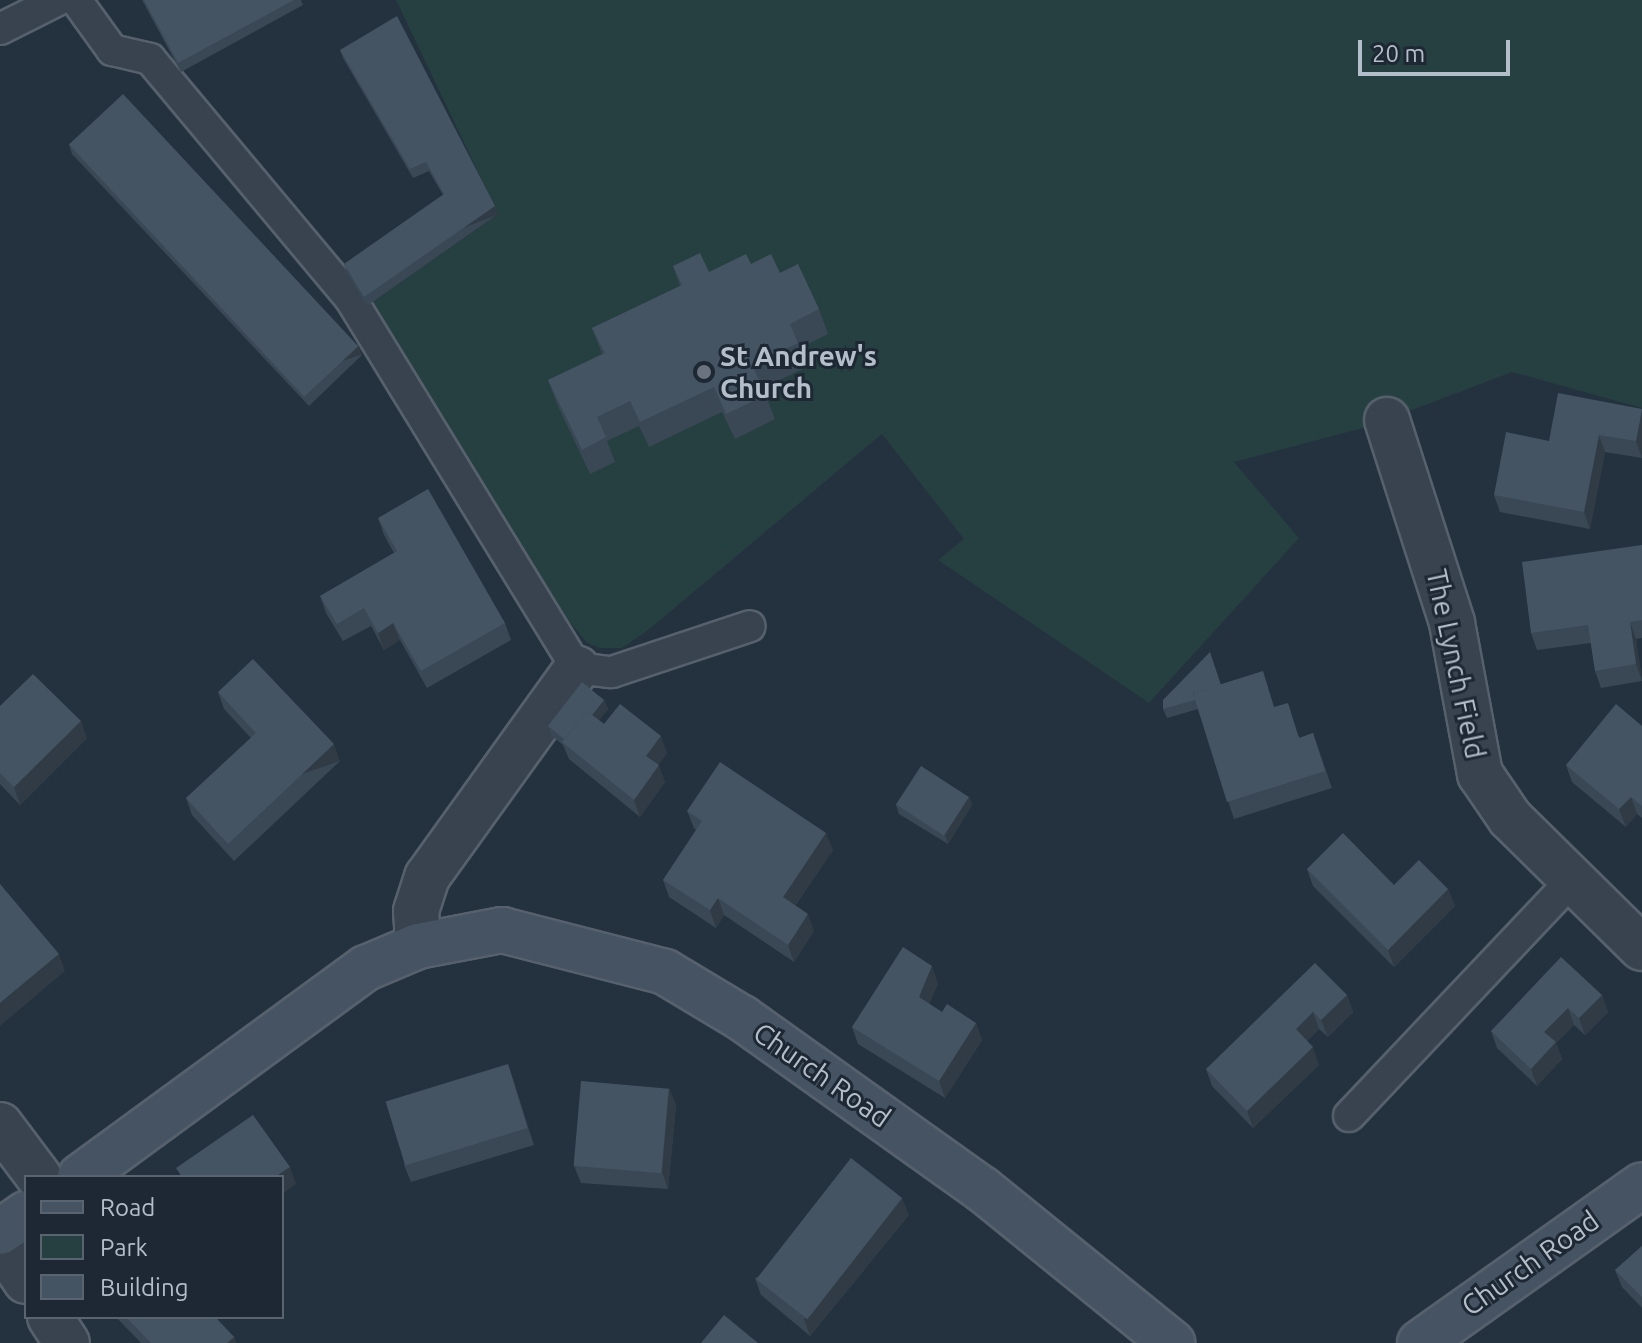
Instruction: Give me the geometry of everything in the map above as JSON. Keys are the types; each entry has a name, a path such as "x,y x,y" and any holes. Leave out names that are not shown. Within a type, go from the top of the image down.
{"street":[{"name":"The Lynch Field","path":"1387,420 1452,623 1480,774 1502,809 1642,948"},
{"path":"418,946 416,911 427,877 577,668"},
{"name":"Church Road","path":"83,1175 304,1008 366,968 418,946 502,930 665,972 742,1018 982,1189 1172,1343"},
{"path":"0,1125 38,1175"},
{"name":"Church Road","path":"1420,1343 1642,1185"},
{"path":"0,1232 24,1215"},
{"path":"0,1243 24,1278"},
{"path":"51,1319 67,1343"}],"lane":[{"path":"0,29 58,0"},
{"path":"76,0 112,50 150,59 350,298 577,668 612,672 750,626"},
{"path":"1349,1116 1572,880"}],"green space":[{"path":"396,0 1642,0 1642,408 1512,372 1367,427 1234,462 1299,538 1149,703 938,560 964,539 882,434 647,631 622,648 600,648 587,643 569,621 367,306 498,214"}],"building":[{"path":"144,0 294,0 178,63"},
{"path":"397,16 495,206 364,297 344,264 444,194 426,162 410,169 340,50"},
{"path":"123,94 358,346 304,397 69,144"},
{"name":"St Andrew's Church","path":"700,253 709,272 746,254 751,264 771,254 780,273 798,264 819,309 790,324 798,343 752,365 766,395 726,414 714,387 640,422 630,401 597,417 606,437 582,450 548,380 605,353 592,328 682,285 673,266"},
{"path":"1558,393 1642,409 1636,441 1599,435 1584,512 1494,495 1506,432 1549,441"},
{"path":"428,489 505,623 421,671 393,623 378,633 364,608 337,624 320,596 397,551 378,518"},
{"path":"1642,545 1642,620 1630,622 1636,664 1595,671 1588,625 1531,633 1522,562"},
{"path":"1210,652 1221,685 1193,693 1195,700 1163,709 1163,700"},
{"path":"253,659 334,744 228,844 186,798 256,733 218,692"},
{"path":"1263,671 1274,707 1288,703 1299,738 1313,733 1325,771 1227,802 1193,693"},
{"path":"33,674 81,721 14,787 0,773 0,706"},
{"path":"582,682 604,700 592,715 587,711 564,739 548,726"},
{"path":"620,704 661,736 646,756 659,765 634,800 562,742 587,711 604,724"},
{"path":"1616,704 1642,726 1642,806 1631,797 1619,809 1566,765"},
{"path":"720,762 826,833 783,897 808,914 788,945 718,898 710,910 663,880 702,821 687,811"},
{"path":"921,766 969,797 944,836 896,805"},
{"path":"1343,833 1394,885 1419,860 1448,889 1388,950 1307,869"},
{"path":"0,884 59,954 0,1003"},
{"path":"903,947 932,966 919,997 942,1012 947,1004 976,1023 939,1081 852,1027"},
{"path":"1561,957 1602,995 1579,1018 1568,1008 1544,1032 1556,1042 1531,1069 1491,1031"},
{"path":"1315,963 1347,995 1321,1020 1313,1012 1296,1029 1313,1047 1247,1111 1206,1069"},
{"path":"508,1064 528,1128 405,1165 386,1101"},
{"path":"581,1081 669,1089 661,1173 574,1166"},
{"path":"253,1115 290,1167 278,1175 181,1175 176,1168"},
{"path":"851,1158 902,1198 807,1319 756,1279"},
{"path":"1642,1246 1642,1297 1615,1270"},
{"path":"724,1315 758,1343 701,1343"},
{"path":"128,1319 217,1319 234,1337 227,1343 151,1343"}],"place":[{"name":"St Andrew's Church","path":"704,372"}]}
